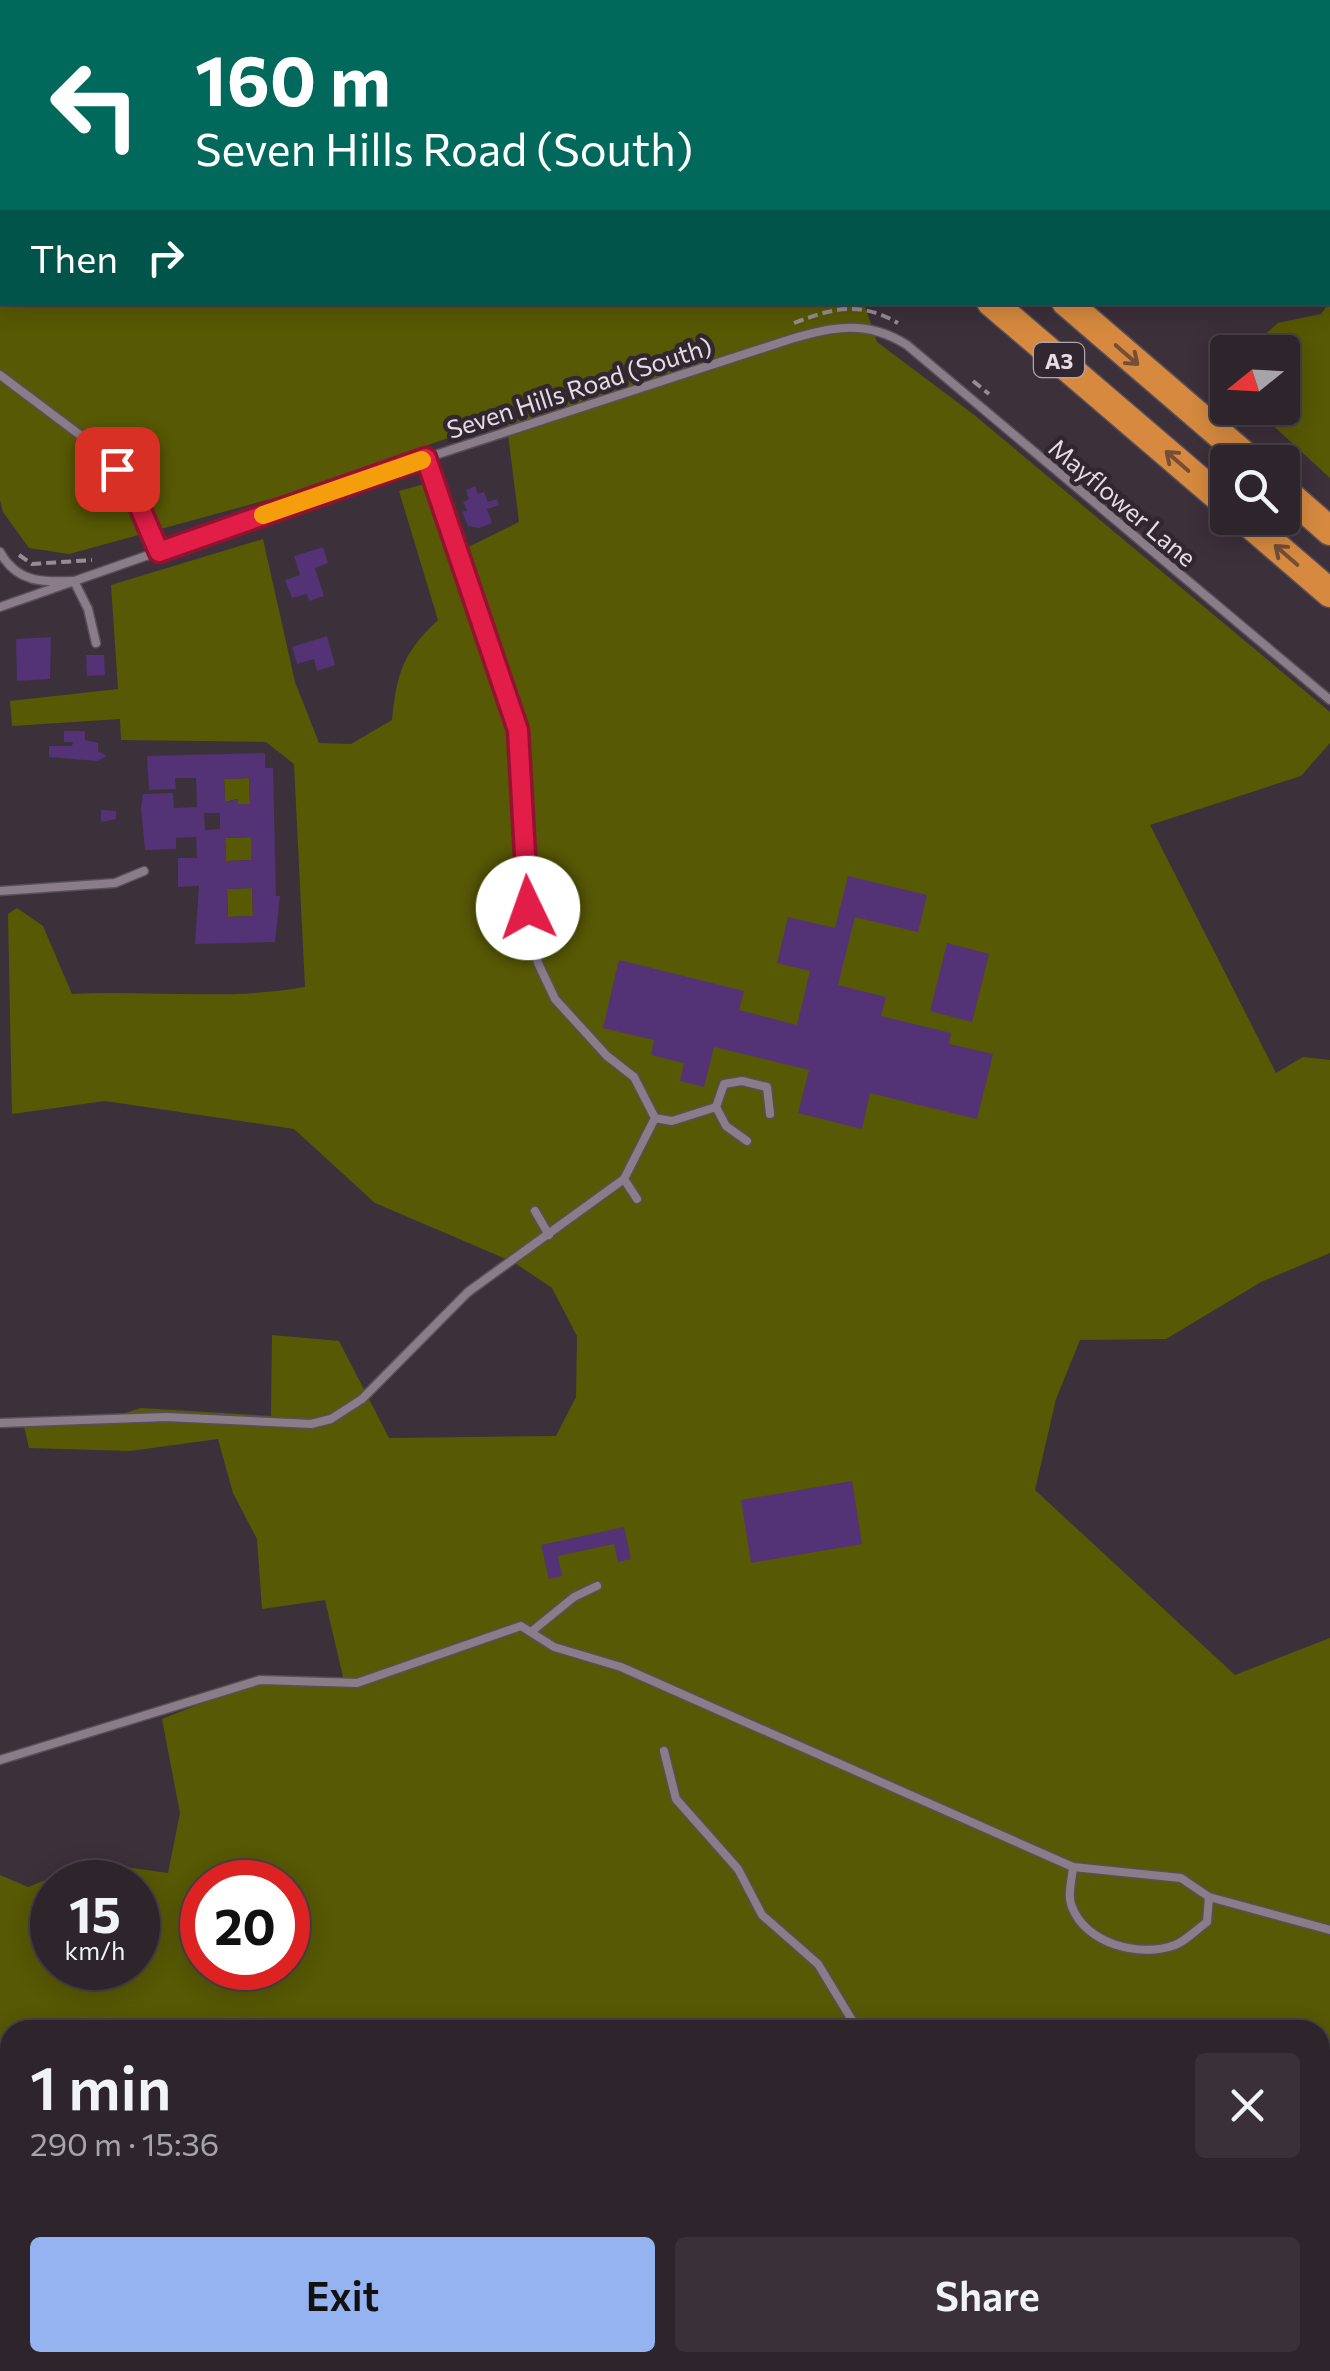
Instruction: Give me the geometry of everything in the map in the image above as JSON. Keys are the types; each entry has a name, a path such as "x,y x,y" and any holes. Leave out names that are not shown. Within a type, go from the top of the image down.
{"highway":[{"name":"A3","path":"995,305 1210,489"},
{"name":"A3","path":"1069,305 1232,445"},
{"path":"1300,504 1330,530"},
{"path":"1262,535 1330,592"}],"lane":[{"name":"Seven Hills Road (South)","path":"0,607 426,458 822,329 861,326 890,334"},
{"name":"Mayflower Lane","path":"890,334 1330,700"},
{"path":"0,375 100,450 134,494 159,552"},
{"path":"426,458 518,730 528,908 538,963 555,999 607,1056 634,1077 655,1118"},
{"path":"0,552 11,568 29,580 74,581 88,609 96,642"},
{"path":"0,892 115,883 144,872"},
{"path":"747,1141 726,1126 716,1108 724,1084 742,1081 766,1086 770,1114"},
{"path":"655,1118 672,1121 716,1108"},
{"path":"0,1424 166,1417 311,1424 330,1419 362,1400 468,1292 624,1179 655,1118"},
{"path":"624,1179 637,1198"},
{"path":"535,1210 549,1236"},
{"path":"531,1632 574,1597 597,1586"},
{"path":"0,1760 260,1680 357,1682 520,1626 554,1647 621,1667 1073,1868 1180,1878 1210,1896 1330,1930"},
{"path":"664,1751 676,1799 738,1869 762,1915 818,1964 852,2020"},
{"path":"1073,1868 1070,1903 1082,1926 1108,1943 1149,1951 1178,1945 1207,1922 1210,1896"}],"path":[{"path":"792,324 828,310 862,308 911,331"},
{"path":"968,377 994,399"},
{"path":"14,551 32,564 61,565 105,556"}],"shaded area":[{"path":"0,305 865,305 877,342 973,414 1330,712 1330,743 1301,776 1150,825 1276,1073 1303,1057 1330,1060 1330,1253 1261,1282 1166,1339 1080,1340 1056,1399 1035,1490 1235,1675 1330,1638 1330,2020 0,2020 0,1875 30,1886 30,1990 160,1990 160,1872 168,1873 180,1813 162,1719 260,1680 344,1681 325,1600 262,1609 257,1539 233,1493 218,1439 130,1451 29,1448 22,1418 96,1422 141,1408 271,1416 272,1335 339,1341 389,1438 556,1436 576,1397 577,1336 552,1288 515,1263 375,1203 294,1129 105,1101 12,1114 8,914 17,908 43,926 72,994 247,993 305,987 294,764 266,742 121,740 120,719 12,726 10,701 118,689 111,585 263,539 295,682 319,743 351,744 392,720 396,689 409,653 438,620 399,491 424,484 458,552 519,522 506,418 278,497 69,554 29,548 3,512 0,500"},
{"path":"1330,305 1330,478 1300,450 1300,445 1294,445 1272,425 1300,425 1300,335 1264,335 1278,323 1321,314"},
{"path":"249,778 250,804 238,804 237,799 225,802 224,779"},
{"path":"251,837 251,860 226,861 225,838"},
{"path":"252,888 253,916 228,917 227,889"}],"building":[{"path":"475,486 478,494 484,492 488,502 497,499 499,505 487,509 492,523 479,528 468,526 462,512 467,510 463,502 469,499 466,490"},
{"path":"323,547 328,563 315,568 324,596 309,601 307,594 292,598 285,580 300,575 294,556"},
{"path":"327,636 335,665 317,671 314,659 297,664 292,647"},
{"path":"51,637 50,679 17,681 16,639"},
{"path":"86,655 104,655 105,675 87,676"},
{"path":"64,731 85,731 85,740 98,743 98,751 107,756 97,761 49,757 49,746 72,746 73,742 64,742"},
{"path":"265,753 265,768 273,768 276,896 280,896 275,942 195,944 199,886 178,887 178,858 197,858 196,837 176,838 176,849 145,850 141,808 143,794 173,793 174,808 197,807 196,778 175,778 176,789 149,790 147,756","holes":["249,778 250,804 238,804 238,799 225,802 224,779","204,813 220,813 220,829 205,830","251,837 251,860 226,861 225,838","252,888 253,916 228,917 227,889"]},
{"path":"101,810 116,811 116,819 101,822"},
{"path":"848,876 927,895 918,932 855,917 838,985 886,997 881,1016 951,1033 949,1044 993,1054 977,1119 870,1093 862,1129 798,1113 809,1070 714,1047 704,1087 680,1081 684,1063 651,1055 654,1040 603,1028 619,960 744,991 739,1010 797,1025 810,971 777,963 788,917 835,928"},
{"path":"947,943 989,954 972,1022 930,1011"},
{"path":"852,1481 862,1544 751,1563 741,1500"},
{"path":"624,1527 631,1559 618,1562 614,1544 558,1556 562,1576 549,1579 541,1545"}],"slow traffic":[{"path":"263,515 422,460"}],"route":[{"path":"117,469 134,494 159,552 426,458 518,730 528,908"}]}
